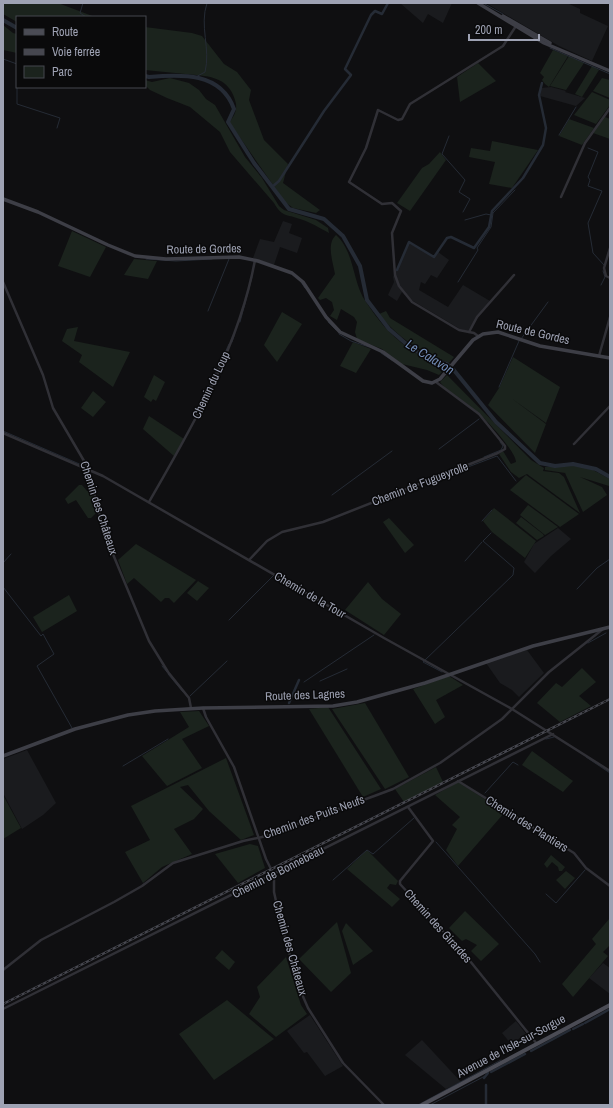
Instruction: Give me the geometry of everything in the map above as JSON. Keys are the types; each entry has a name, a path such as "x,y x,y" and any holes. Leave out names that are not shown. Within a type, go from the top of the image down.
{"main road":[{"name":"Avenue de l'Isle-sur-Sorgue","path":"422,1105 610,1005"}],"street":[{"path":"478,3 515,26 560,49 610,71"},
{"path":"484,7 560,49"},
{"path":"515,26 526,29"},
{"path":"436,382 478,336 459,330 408,298 396,281 392,238 401,211 392,203 382,204 370,198 349,182 366,148 378,110 398,120 402,119 410,104 503,46 515,26"},
{"path":"561,198 584,143 610,108"},
{"name":"Route de Gordes","path":"3,199 38,212 120,251 135,256 166,259 239,257 255,260 297,277 311,294 326,317 344,335 383,352 422,380 429,383 436,382"},
{"path":"610,248 604,271 606,276 610,278"},
{"name":"Chemin du Loup","path":"148,502 198,415 226,352 242,312 255,260"},
{"path":"468,332 477,317 514,275"},
{"name":"Chemin des Châteaux","path":"3,282 42,375 53,408 89,470 105,535 134,606 159,660 189,698 192,708"},
{"path":"599,356 610,317"},
{"name":"Route de Gordes","path":"478,336 498,332 540,346 610,358"},
{"name":"Chemin de Fugueyrolle","path":"250,559 267,541 282,532 323,522 445,476 505,449 505,446 482,417 436,382"},
{"path":"574,444 610,406"},
{"name":"Chemin de la Tour","path":"3,433 103,476 250,559 384,638 512,709 610,771"},
{"name":"Route des Lagnes","path":"3,756 47,738 97,723 155,711 192,708 348,704 415,686 533,646 610,627"},
{"name":"Chemin des Puits Neufs","path":"3,970 41,940 81,921 132,892 173,863 259,837 393,789 440,763 502,719 549,672 574,651 596,636 603,628"},
{"name":"Chemin des Châteaux","path":"203,708 206,717 232,762 274,874 274,892 280,919 298,985 308,1008 343,1064 384,1105"},
{"name":"Chemin de Bonnebeau","path":"3,1009 553,734"},
{"name":"Chemin des Plantiers","path":"458,781 574,853 586,868 610,886"},
{"name":"Chemin des Girardes","path":"408,806 434,840 400,881 400,884 470,961 537,1044"}],"shaded area":[{"path":"400,3 452,3 443,23 428,14 423,23"},
{"path":"486,3 567,3 580,9 580,13 608,26 592,61 559,46"},
{"path":"551,87 585,98 576,106 540,96 541,88"},
{"path":"283,221 292,224 289,233 302,238 297,253 280,247 274,265 253,258 260,239 274,242"},
{"path":"409,243 434,257 438,252 449,260 437,278 431,275 425,284 421,282 419,290 448,307 463,285 490,301 468,331 460,329 413,301 402,292 397,301 388,295 394,282 393,277"},
{"path":"558,528 571,539 551,556 535,573 524,562 534,544"},
{"path":"527,650 544,673 519,697 512,690 500,683 486,663"},
{"path":"27,750 56,803 43,815 22,829 3,793 3,759"},
{"path":"603,963 610,968 610,994 589,978"},
{"path":"310,1015 343,1066 325,1076 307,1052 304,1053 287,1031"},
{"path":"516,1021 526,1034 511,1044 502,1033"},
{"path":"422,1040 461,1082 446,1089 405,1055"}],"green space":[{"path":"3,3 58,3 92,16 16,16 16,21 3,14"},
{"path":"3,25 16,34 16,53 3,50"},
{"path":"146,27 192,33 202,36 224,64 237,72 251,90 249,100 264,140 288,164 283,183 320,210 316,213 293,208 285,202 229,122 236,109 232,92 221,81 215,78 200,75 146,70"},
{"path":"553,50 568,56 549,87 542,80 544,77 540,73"},
{"path":"569,56 584,63 566,90 550,86"},
{"path":"478,63 496,81 460,102 457,77"},
{"path":"592,66 599,70 582,97 575,94"},
{"path":"170,78 189,83 199,90 206,99 215,105 245,157 262,178 279,206 284,210 316,220 328,228 329,233 315,225 279,211 274,203 230,152 220,132 190,107 150,90 146,86 146,80 152,82"},
{"path":"602,78 610,80 610,98 593,91"},
{"path":"592,92 610,100 610,105 596,124 574,115"},
{"path":"605,117 610,119 610,139 593,133"},
{"path":"569,119 594,128 582,145 559,136"},
{"path":"492,141 538,150 512,188 489,184 495,162 469,157 471,148 490,151"},
{"path":"440,152 446,160 410,211 397,203 422,168 429,164"},
{"path":"72,231 106,247 90,277 58,266"},
{"path":"336,235 347,250 361,294 375,315 389,332 442,372 439,375 427,370 402,364 382,349 357,339 355,332 357,322 354,317 341,309 337,320 330,316 334,310 332,302 326,298 320,300 318,298 335,274 331,243"},
{"path":"134,259 157,261 148,279 124,275"},
{"path":"386,311 390,318 454,357 449,363 428,354 402,338 379,314"},
{"path":"282,312 302,324 277,362 264,345"},
{"path":"78,327 74,341 130,352 113,387 79,362 82,355 62,341 67,329"},
{"path":"353,342 371,349 356,373 340,366"},
{"path":"513,357 560,387 546,423 511,398 546,424 535,453 488,405 499,388"},
{"path":"154,375 165,382 156,401 153,399 151,402 144,397"},
{"path":"447,375 531,460 544,468 543,471 559,473 564,477 580,513 527,474 519,478 511,472 499,454 503,451 511,464 516,462 515,457 500,436 482,417 445,388 440,382"},
{"path":"93,391 106,402 93,417 81,408"},
{"path":"149,416 184,439 174,456 143,429"},
{"path":"576,465 593,470 610,479 610,488 609,486 580,477 602,487 607,495 583,512 565,473 572,474 545,470 545,467"},
{"path":"526,475 579,514 560,527 510,490"},
{"path":"89,479 97,512 91,518 88,518 76,500 68,504 65,499 79,485 82,485 87,491 91,490"},
{"path":"528,505 558,527 545,535 520,515"},
{"path":"494,508 536,541 525,558 492,532 483,521"},
{"path":"521,517 544,536 537,540 516,523"},
{"path":"389,518 414,545 405,553 383,522"},
{"path":"136,544 196,580 174,603 169,598 165,598 161,602 134,578 127,584 118,560"},
{"path":"198,581 209,588 197,601 187,593"},
{"path":"368,582 382,599 401,614 384,635 345,610"},
{"path":"69,595 77,611 42,632 33,617"},
{"path":"582,668 596,682 579,696 591,706 560,722 537,703 556,683 562,687"},
{"path":"449,676 463,685 436,700 445,717 435,724 413,689"},
{"path":"365,703 409,777 385,789 332,709"},
{"path":"328,707 381,789 363,797 309,709"},
{"path":"199,711 209,726 182,739 202,768 167,786 142,756 189,727 180,712"},
{"path":"532,751 573,781 563,792 522,765"},
{"path":"226,758 254,835 241,840 209,811 188,785 180,787 203,809 194,819 174,829 192,854 162,867 143,883 125,852 150,840 131,806"},
{"path":"436,767 443,782 404,802 395,789"},
{"path":"458,782 505,812 458,866 446,850 457,829 452,825 460,817 435,795"},
{"path":"3,795 21,828 3,839"},
{"path":"250,844 258,846 265,868 238,883 215,854"},
{"path":"367,850 398,881 396,885 390,884 387,888 400,899 392,907 347,869"},
{"path":"551,855 565,867 562,871 559,871 558,867 552,862 547,868 544,864"},
{"path":"566,871 575,878 565,889 556,880"},
{"path":"465,911 499,944 481,961 471,951 477,945 466,939 462,941 449,928"},
{"path":"610,918 610,945 603,952 608,956 573,997 562,984 596,944 592,939"},
{"path":"337,922 351,973 331,992 299,959"},
{"path":"346,923 373,951 353,965 342,931"},
{"path":"222,950 235,962 229,970 215,958"},
{"path":"286,957 301,1005 307,1014 276,1037 249,1014 260,997 257,987"},
{"path":"227,1000 274,1039 214,1080 179,1034"}],"waterway":[{"path":"83,3 80,13 84,16"},
{"path":"194,78 205,72 207,55 204,20 207,3"},
{"path":"272,187 279,181 324,111 351,75 345,69 371,15 375,11 382,14 388,3"},
{"path":"483,3 503,14"},
{"name":"Le Calavon","path":"3,20 16,27"},
{"path":"550,48 610,74"},
{"path":"3,59 16,64"},
{"name":"Le Calavon","path":"146,76 187,76 199,78 220,88 228,97 234,109 228,122 254,163 289,209 324,219 343,236 360,266 367,300 389,329 411,348 423,355 447,364 453,369 496,422 540,463 555,466 573,464 596,469 610,477"},
{"path":"397,270 409,242 434,257 447,238 451,237 474,248 489,227 492,211 523,178 543,145 546,128 539,95 542,83"},
{"path":"17,88 17,104 60,118 57,128"},
{"path":"559,135 576,107"},
{"path":"449,136 442,154 465,180 459,192 470,199 463,212"},
{"path":"588,148 598,152 588,177 590,180 588,186 602,191 588,223 593,253 604,265"},
{"path":"458,282 478,250 477,248 491,227 493,213 515,190"},
{"path":"465,220 486,214 491,215"},
{"path":"146,259 176,261 212,259"},
{"path":"208,311 229,259"},
{"path":"601,285 605,277 603,271"},
{"path":"240,322 252,277"},
{"path":"301,282 305,288"},
{"path":"521,339 548,302"},
{"path":"328,322 336,330"},
{"path":"339,334 351,341 369,347"},
{"path":"232,342 234,336"},
{"path":"499,387 519,341"},
{"path":"203,401 229,344"},
{"path":"381,353 393,361"},
{"path":"439,449 479,419"},
{"path":"3,431 84,466"},
{"path":"484,457 501,450 503,446 500,442"},
{"path":"332,495 392,451"},
{"path":"468,467 497,456 516,481"},
{"path":"482,521 492,510"},
{"path":"442,672 423,662 513,575 514,568 483,541 491,533"},
{"path":"465,561 482,542"},
{"path":"3,563 11,554"},
{"path":"577,589 597,568 610,559"},
{"path":"229,620 274,575"},
{"path":"3,587 41,636 43,634 54,654 37,666 72,728"},
{"path":"588,643 606,633"},
{"path":"304,682 374,635"},
{"path":"190,696 227,661"},
{"path":"162,666 167,672"},
{"path":"320,681 347,669"},
{"path":"168,674 183,692"},
{"path":"289,703 299,680"},
{"path":"546,739 554,737"},
{"path":"123,766 168,739"},
{"path":"586,757 610,773"},
{"path":"485,793 513,762 518,765"},
{"path":"333,880 367,850 373,854 414,818"},
{"path":"436,842 535,954 540,962"},
{"path":"546,894 556,903 585,870"},
{"path":"585,1023 610,1009"},
{"path":"573,1029 583,1024"},
{"path":"531,1051 570,1030"},
{"path":"491,1072 525,1054"},
{"path":"418,1105 501,1060"},
{"path":"484,1078 488,1073"},
{"path":"430,1105 485,1076"},
{"path":"486,1085 486,1105"}],"railway":[{"path":"3,1004 610,699"}]}
